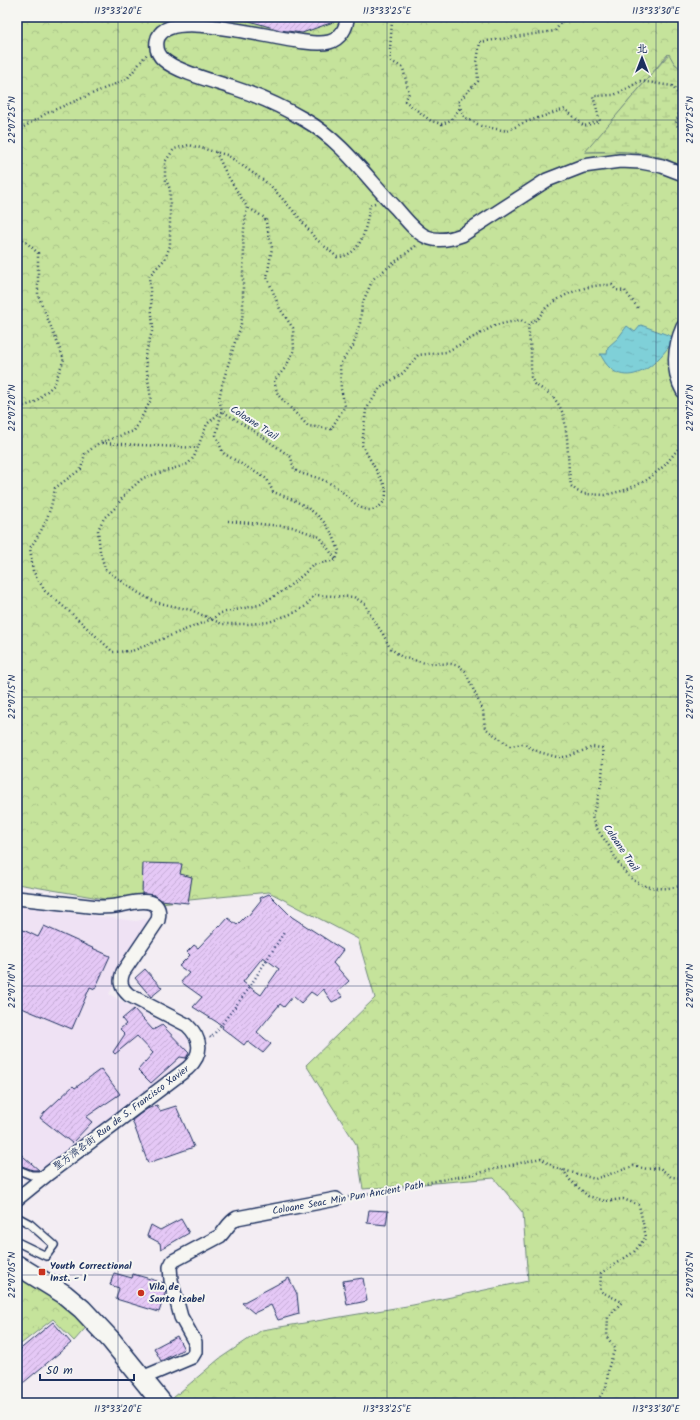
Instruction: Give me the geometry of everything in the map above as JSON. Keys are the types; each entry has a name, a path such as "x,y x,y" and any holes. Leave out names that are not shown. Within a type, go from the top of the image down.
{"main road":[{"path":"17,1265 64,1294 82,1309 111,1340 162,1403"}],"street":[{"path":"347,17 344,31 338,38 321,44 208,24 171,25 160,33 157,39 157,46 162,59 168,63 190,73 284,108 320,129 366,174 386,198 415,228 427,237 439,240 451,239 462,235 547,180 582,166 620,161 641,162 662,166 683,174"},
{"path":"683,327 677,345 676,363 678,380 683,391"},
{"name":"聖方濟各街 Rua de S. Francisco Xavier","path":"17,898 98,907 108,907 135,901 143,901 150,902 157,907 159,911 158,920 124,972 121,978 122,986 129,995 187,1025 196,1035 199,1046 198,1054 194,1062 188,1068 21,1195"},
{"name":"Coloane Seac Min Pun Ancient Path","path":"142,1378 192,1357 195,1352 195,1342 181,1317 172,1288 169,1274 170,1266 173,1261 220,1236 226,1231 229,1224 237,1218 336,1199"}],"lane":[{"path":"21,1195 28,1182 27,1178 21,1171 31,1175 47,1174"},
{"path":"17,1217 30,1224 54,1245 46,1256 17,1242"}],"path":[{"path":"385,17 392,21 390,49 392,62 402,68 409,93 405,101 431,120 442,124 451,120 460,108"},
{"path":"565,17 555,31 480,42 477,62 478,81 458,102 464,117 481,126 507,131 523,123 565,109 584,126 600,121 593,96 614,95 640,81 649,81 672,86 681,97 681,107 676,123 683,136"},
{"path":"683,30 681,36 683,52"},
{"path":"17,131 47,113 127,79 157,39"},
{"path":"336,560 312,565 304,574 283,591 259,605 221,613 212,619 132,651 113,652 45,591 33,571 30,548 43,528 51,510 56,488 81,470 85,454 99,443 134,431 151,400 145,356 153,328 149,276 165,259 170,246 170,189 165,178 165,162 174,149 189,145 227,155 270,185 315,238 337,257 345,257 358,247 365,227 370,205 386,198"},
{"path":"216,151 226,173 246,207 265,218 272,248 267,277 280,309 293,328 294,350 286,367 274,381 278,395 308,426 331,429 345,406 341,389 340,364 353,346 360,323 362,304 373,279 427,237"},
{"path":"246,207 243,237 243,313 240,329 219,398 222,411 216,435 223,453 267,479 273,492 292,499 317,515 332,534 337,545 339,551 336,560"},
{"path":"17,234 38,253 38,295 64,359 54,385 34,403 17,408"},
{"path":"638,308 625,291 616,290 612,285 602,284 573,291 559,298 547,307 537,319 528,325 531,352 531,376 534,384 552,395 564,416 571,486 576,491 584,494 605,495 626,490 647,480 665,465 683,444"},
{"name":"Coloane Trail","path":"528,325 522,320 496,325 446,352 418,355 404,373 380,388 366,410 362,445 385,486 386,492 383,502 374,509 363,509 340,490 320,478 299,474 294,470 291,457 222,411 207,424 194,457 188,464 143,478 126,493 115,508 104,518 98,530 100,551 105,570 137,592 156,602 191,610 222,624 269,622 301,609 306,606 314,595 354,597 365,604 390,648 402,657 425,663 451,664 458,666 465,671 483,711 485,728 510,746 523,744 540,752 556,757 566,757 593,747 602,748 603,758 599,799 592,816 597,827 624,870 632,879 643,886 656,888 674,888 683,884"},
{"path":"99,443 198,448"},
{"path":"228,521 292,527 320,537 336,560"},
{"path":"211,1038 247,991 285,931"},
{"name":"Coloane Seac Min Pun Ancient Path","path":"336,1199 474,1174 541,1158 553,1167 595,1179 634,1166 647,1169 660,1168 671,1177 683,1178"},
{"path":"563,1170 570,1180 588,1196 605,1202 623,1199 640,1205 646,1237 634,1252 600,1273 600,1291 622,1302 608,1317 606,1337 615,1348 609,1366 606,1387 596,1403"}],"shaded area":[{"path":"17,906 136,921 145,919 148,921 150,924 109,994 189,1038 188,1050 191,1053 191,1056 186,1059 186,1064 49,1165 40,1169 17,1150"}],"green space":[{"path":"17,17 683,17 683,71 674,63 668,54 586,152 626,152 645,154 664,159 683,167 683,1403 172,1403 173,1398 219,1359 262,1330 413,1305 528,1281 523,1213 494,1178 363,1189 356,1144 306,1065 375,998 358,939 269,892 140,905 17,884"},
{"path":"669,54 674,63 683,71 683,167 666,159 647,154 616,151 585,152"},
{"path":"17,1277 28,1279 89,1324 74,1341 53,1319 17,1347"}],"water":[{"path":"641,325 676,338 651,366 634,374 622,375 616,373 608,366 600,354 607,354 608,347 618,338 627,326 635,332"}],"building":[{"path":"246,17 339,17 339,20 302,33 280,30 246,20"},
{"path":"143,863 182,864 180,874 192,877 188,903 161,900 154,895 142,894"},
{"path":"269,894 292,917 343,950 333,963 349,981 338,991 343,997 332,1002 323,989 317,996 311,992 301,1003 293,996 284,1007 280,1004 257,1032 271,1044 263,1053 247,1041 244,1045 222,1028 223,1026 193,1007 202,997 181,982 189,973 179,966 190,955 187,952 194,945 198,948 228,918 237,925 247,915 248,916 261,900 260,898","holes":["263,957 279,969 261,995 243,982"]},
{"path":"44,926 110,956 95,989 90,987 72,1029 17,1006 17,927 38,937"},
{"path":"145,969 162,988 151,997 135,978"},
{"path":"134,1009 153,1030 162,1025 189,1053 186,1058 180,1057 151,1083 138,1070 153,1053 137,1036 115,1054 113,1052 125,1034 120,1029 126,1024 122,1019"},
{"path":"101,1069 120,1094 86,1117 92,1122 72,1143 40,1118 73,1086 75,1088"},
{"path":"157,1105 160,1111 176,1106 194,1147 148,1163 132,1120 147,1109"},
{"path":"17,1151 39,1170 17,1166"},
{"path":"369,1210 388,1211 386,1225 367,1223"},
{"path":"181,1219 189,1233 161,1249 160,1243 147,1236 151,1225 160,1230"},
{"name":"Vila de Santa Isabel","path":"114,1273 132,1278 133,1274 164,1283 166,1291 159,1312 116,1299 119,1288 110,1285"},
{"path":"289,1278 297,1294 299,1314 278,1320 271,1305 254,1313 242,1303"},
{"path":"363,1278 367,1301 347,1305 343,1281"},
{"path":"53,1322 71,1343 17,1388 17,1352"},
{"path":"177,1336 184,1349 161,1361 154,1348"}],"place":[{"name":"Youth Correctional Inst. - 1","path":"42,1272"},
{"name":"Vila de Santa Isabel","path":"141,1293"}]}
